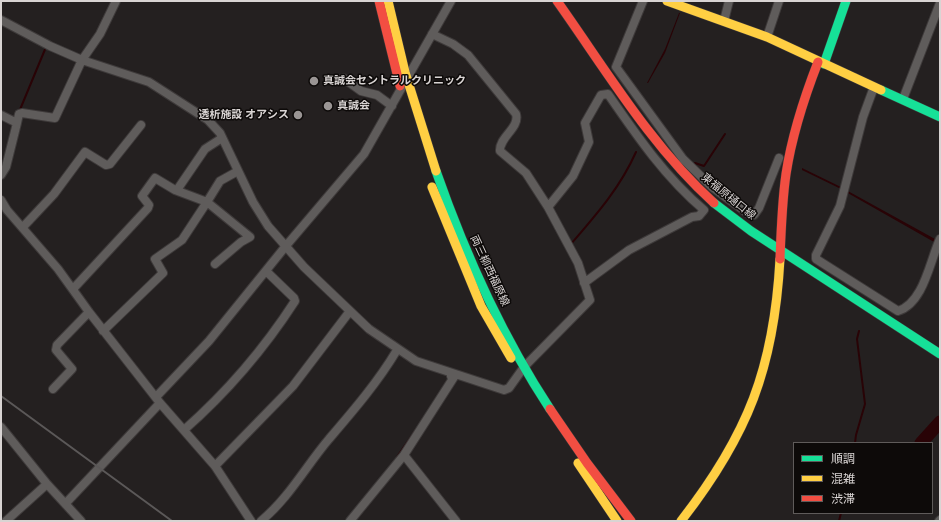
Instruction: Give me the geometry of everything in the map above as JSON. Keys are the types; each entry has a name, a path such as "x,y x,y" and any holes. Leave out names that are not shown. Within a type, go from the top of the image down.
{"main road":[{"path":"379,1 407,111"},
{"name":"両三柳西福原線","path":"388,1 406,80 442,193 471,262 522,371 584,461 631,521"},
{"name":"東福原樋口線","path":"557,1 663,151 686,177 718,208 940,354"},
{"path":"666,1 681,3 767,37 940,117"},
{"path":"680,521 721,467 749,413 770,347 776,308 784,189 792,144 821,63 846,1"},
{"name":"両三柳西福原線","path":"418,146 438,203 481,306 617,521"}],"street":[{"path":"1,175 6,167 20,114 22,113 55,118 82,60 100,34 116,1"},
{"path":"66,503 209,341 285,247 364,154 451,1"},
{"path":"643,1 616,67 683,159 712,187 750,215 754,215 757,212 779,158"},
{"path":"724,21 729,1"},
{"path":"767,37 779,1"},
{"path":"903,99 940,3"},
{"path":"2,23 82,60 156,85 208,120 220,133 261,214 285,247 369,329 397,350 416,361 504,390 509,388 522,371 590,300 578,263 548,207 526,173 500,151 501,144 517,121 516,114 468,54 453,44 432,34"},
{"path":"343,78 361,91 377,95 392,106"},
{"path":"874,86 863,117 840,206 816,256 816,259 898,311 906,306 924,282 931,267 940,239"},
{"path":"548,207 573,176 589,142 585,123 601,95 608,94 653,158 686,195 704,210 699,216 686,220 629,250 584,283"},
{"path":"1,115 17,122"},
{"path":"23,228 54,194 85,152 106,165 110,164 141,125"},
{"path":"178,190 205,149 222,138"},
{"path":"653,158 672,144"},
{"path":"103,331 163,273 155,259 182,240 220,181 238,171"},
{"path":"73,289 148,208 150,205 142,196 155,178 178,190 207,202 250,237 241,242 215,264"},
{"path":"1,200 7,210 58,269 103,331 158,400 215,466 251,521"},
{"path":"184,430 209,407 253,358 295,301 294,298 266,271"},
{"path":"871,309 877,298"},
{"path":"215,466 293,386 350,311"},
{"path":"53,389 72,369 58,355 56,350 57,345 89,312"},
{"path":"261,521 273,511 328,440 347,421 397,350"},
{"path":"350,521 404,455 454,377 451,376 452,374"},
{"path":"1,427 47,484 81,521"},
{"path":"404,455 456,521"},
{"path":"6,521 47,484"}],"shaded area":[{"path":"679,13 665,53 647,83 665,49"},
{"path":"802,168 843,188 843,190 802,170"},
{"path":"846,190 935,239 936,241 934,242 846,192"}],"waterway":[{"path":"19,112 46,47"},
{"path":"695,163 704,166 725,134"},
{"path":"571,244 615,189 636,152"},
{"path":"855,442 865,404 857,339 859,331"},
{"path":"922,442 940,422"},
{"path":"397,457 417,428"},
{"path":"839,521 841,514"}],"railway":[{"path":"1,396 172,521"}],"traffic: fast":[{"path":"824,64 846,1"},
{"path":"881,90 940,117"},
{"path":"436,171 459,233 500,324 550,409"},
{"path":"714,203 751,231 940,354"}],"traffic: slow":[{"path":"388,1 405,72 436,171"},
{"path":"667,1 767,37 881,90"},
{"path":"432,187 481,306 511,358"},
{"path":"681,521 704,490 724,459 740,429 753,399 764,367 771,334 777,298 780,259"},
{"path":"578,463 617,521"}],"traffic: jam":[{"path":"379,1 400,86"},
{"path":"557,1 630,106 650,132 691,181 714,203"},
{"path":"780,259 781,227 786,174 799,117 818,62"},
{"path":"550,409 587,463 631,521"}],"place":[{"name":"真誠会セントラルクリニック","path":"314,81"},
{"name":"真誠会","path":"328,106"},
{"name":"透析施設 オアシス","path":"298,115"}]}
